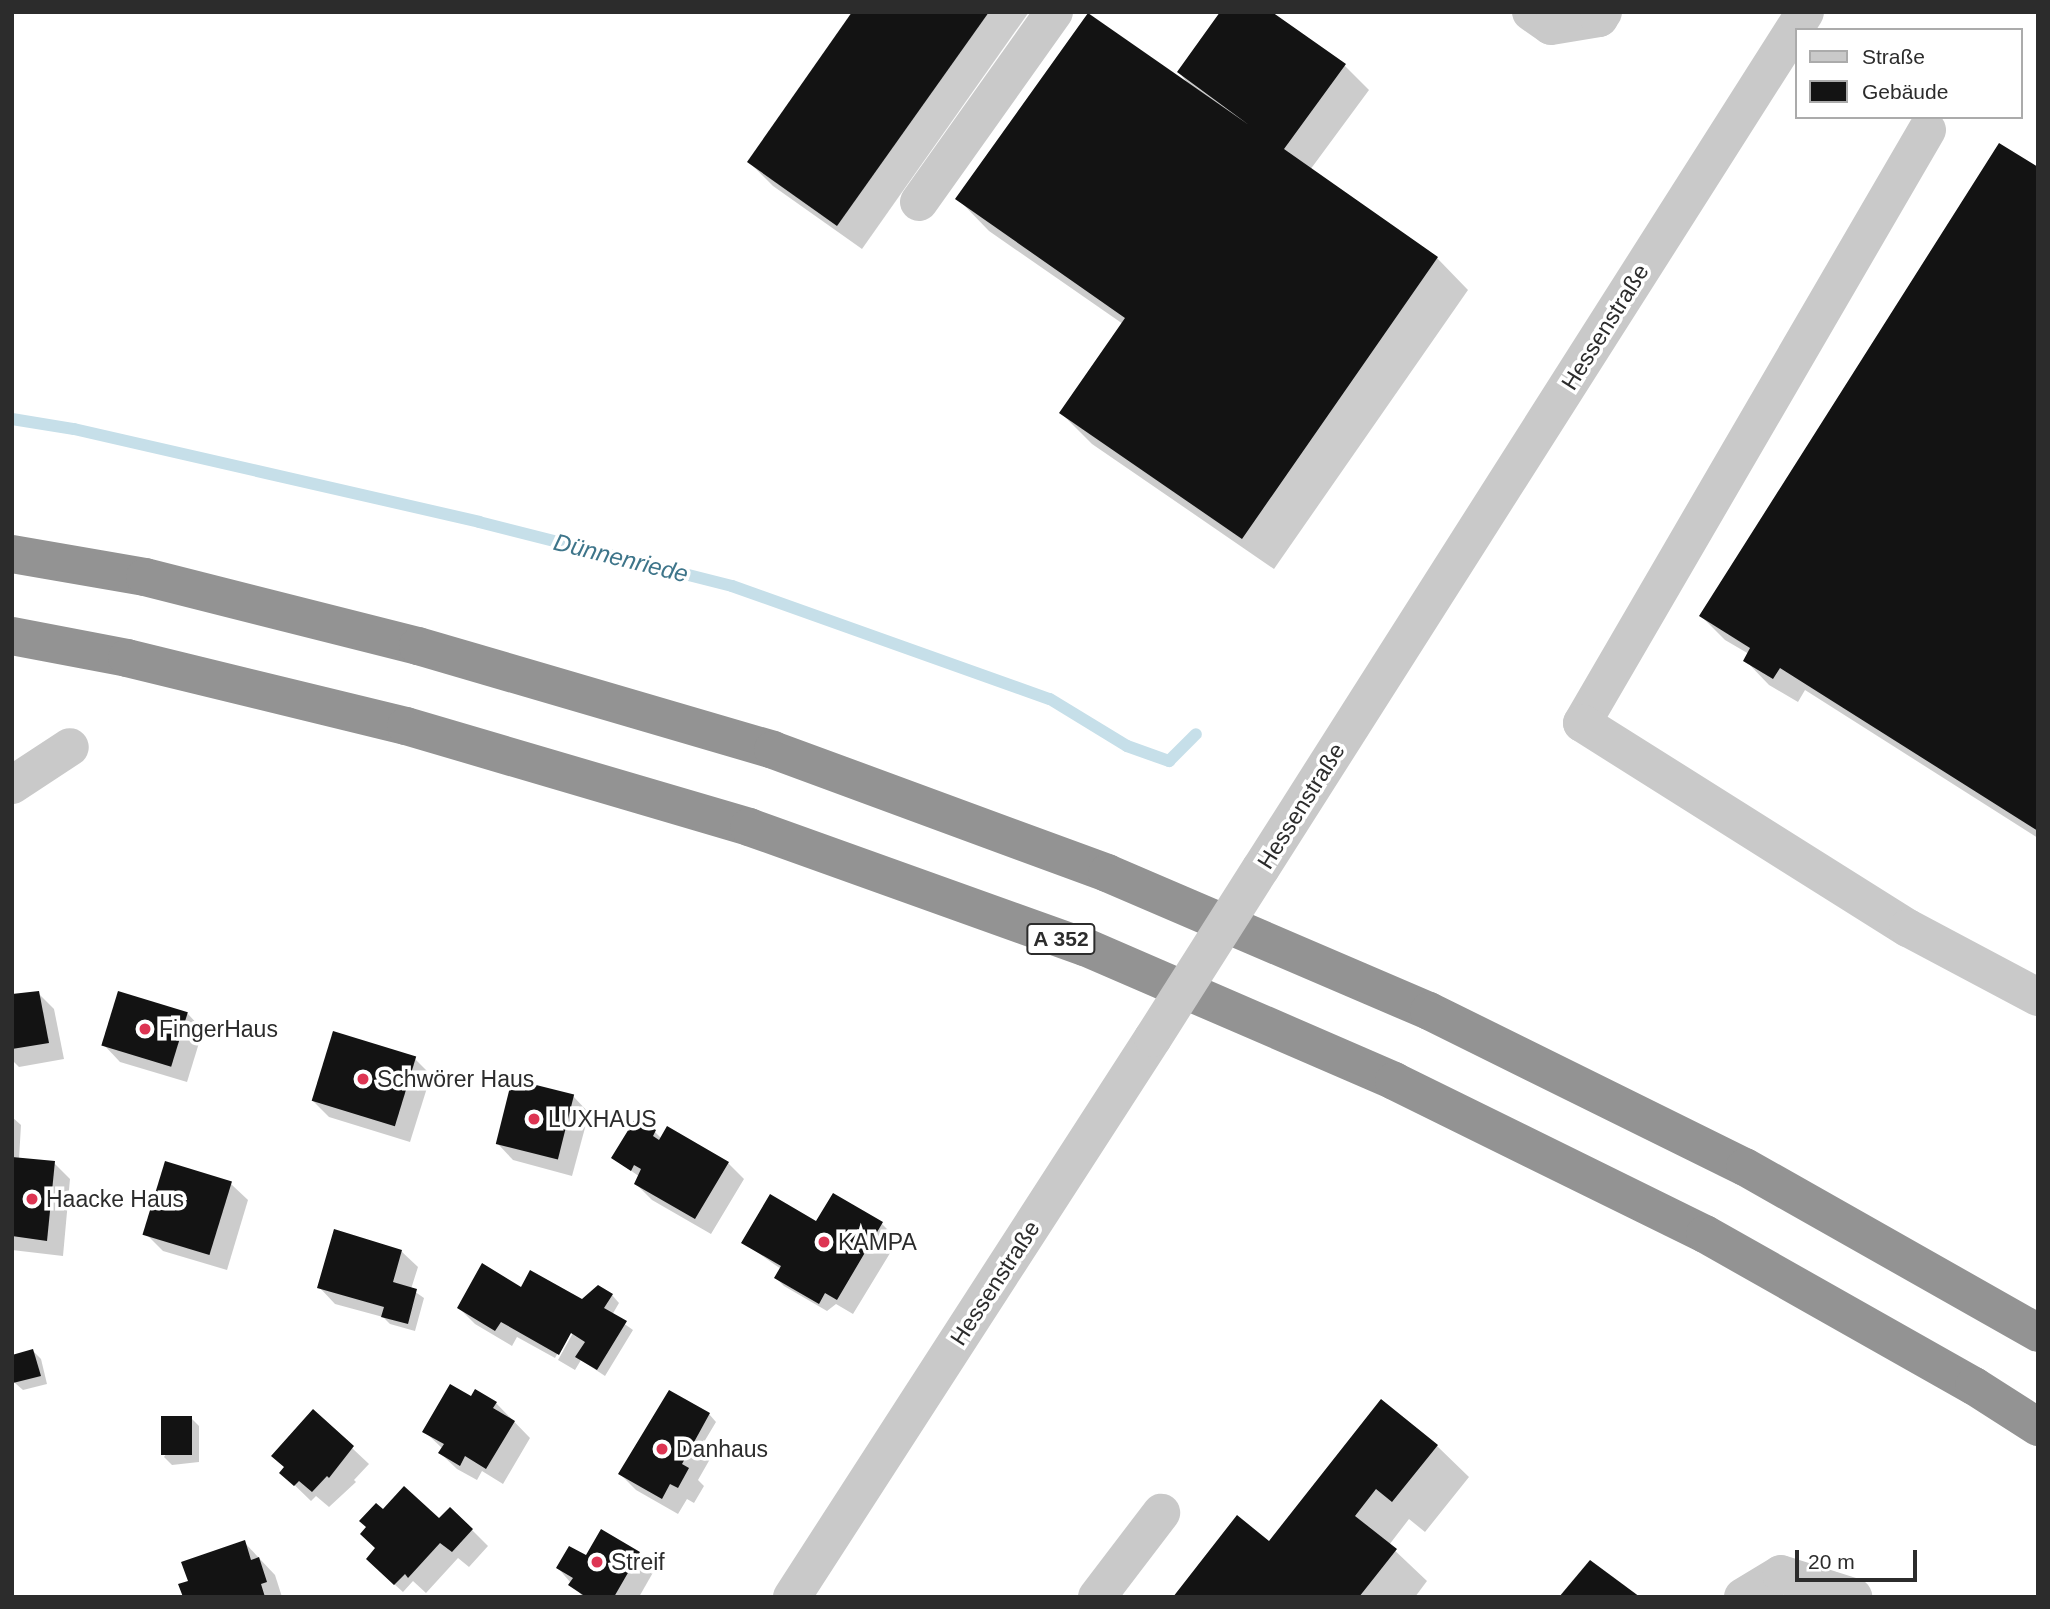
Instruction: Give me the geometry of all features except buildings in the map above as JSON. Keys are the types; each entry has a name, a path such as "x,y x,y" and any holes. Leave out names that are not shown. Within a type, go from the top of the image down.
{"highway":[{"path":"12,554 145,578 418,646 773,750 1107,873 1429,1011 1745,1167 2038,1333"},
{"name":"A 352","path":"12,636 127,658 406,726 749,827 1085,947 1394,1081 1705,1234 1974,1386 2038,1427"}],"street":[{"path":"919,202 1054,12"},
{"path":"1531,12 1551,26 1599,19 1603,12"},
{"name":"Hessenstraße","path":"1795,28 1805,12"},
{"name":"Hessenstraße","path":"792,1597 1153,1038 1794,29"},
{"path":"1927,130 1582,723 1908,928 2038,997"},
{"path":"12,785 69,747"},
{"path":"1097,1597 1161,1513"},
{"path":"1743,1597 1781,1574 1853,1597"}],"waterway":[{"name":"Dünnenriede","path":"12,419 74,429 479,522 732,586 1050,699 1127,746 1169,761 1196,734"}],"place":[{"name":"FingerHaus","path":"145,1029"},
{"name":"Schwörer Haus","path":"363,1079"},
{"name":"LUXHAUS","path":"534,1119"},
{"name":"Haacke Haus","path":"32,1199"},
{"name":"KAMPA","path":"824,1242"},
{"name":"Danhaus","path":"662,1449"},
{"name":"Streif","path":"597,1562"}]}
